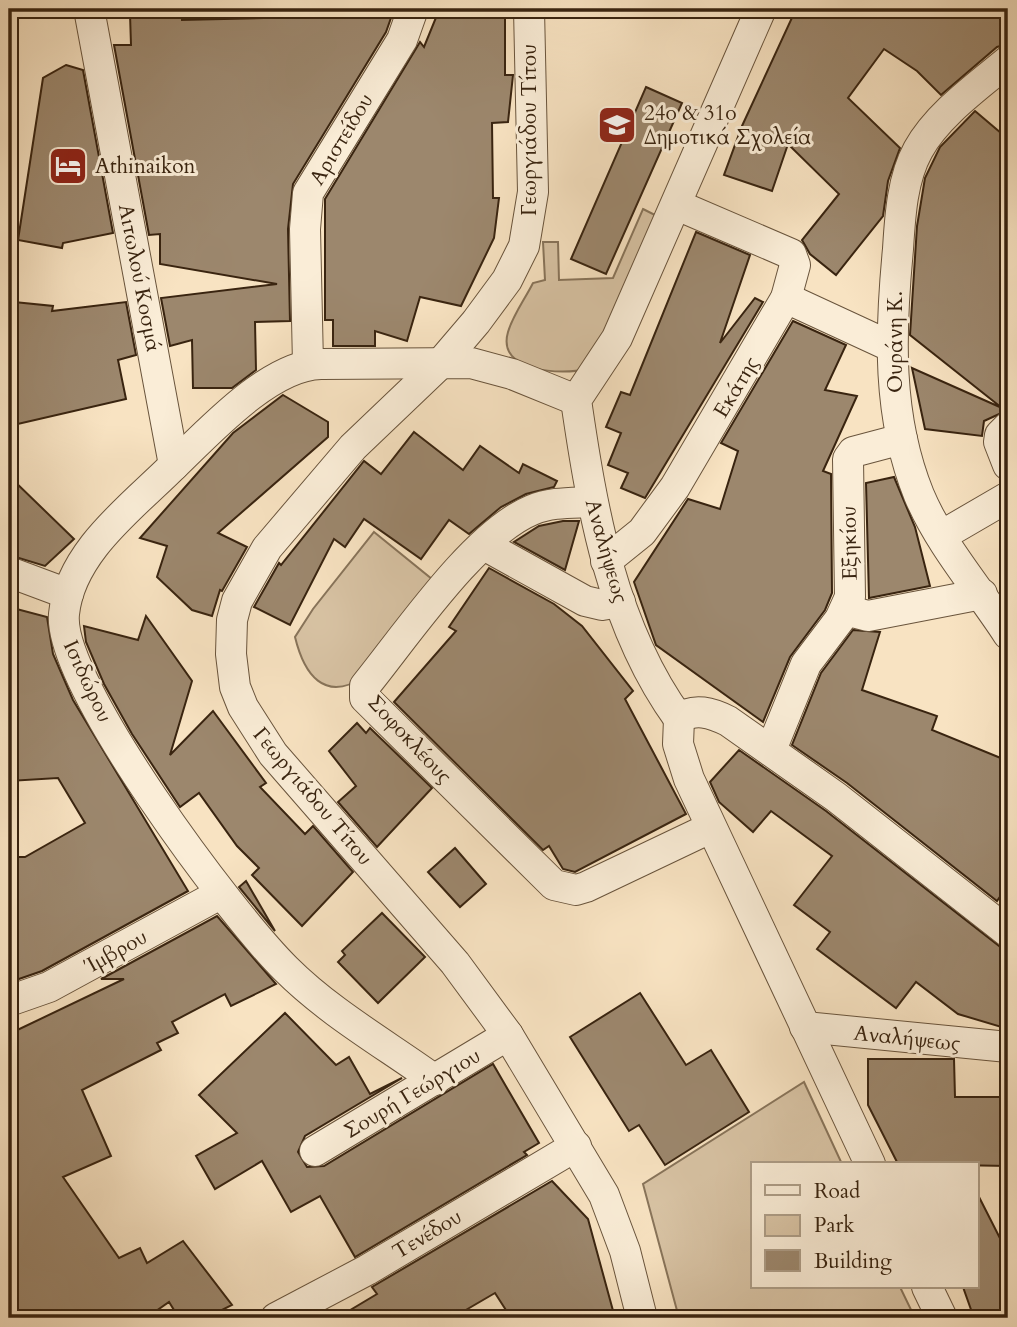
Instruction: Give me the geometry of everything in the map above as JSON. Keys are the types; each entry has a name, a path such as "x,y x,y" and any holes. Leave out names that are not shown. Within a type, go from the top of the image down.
{"street":[{"name":"Αιτωλού Κοσμά","path":"89,9 174,465"},
{"name":"Αριστείδου","path":"308,364 305,229 308,193 402,40 412,9"},
{"name":"Γεωργιάδου Τίτου","path":"529,9 533,192 529,230 517,261 494,300 440,363 353,447 267,548 237,601 232,620 230,654 235,687 243,707 273,754 455,962 509,1035 576,1146 614,1216 642,1318"},
{"path":"576,400 617,338 677,205 716,105 761,9"},
{"name":"Ουράνη Κ.","path":"1002,76 929,134 913,162 899,235 892,348 895,412 920,498 941,536 1008,634"},
{"name":"Εκάτης","path":"606,561 642,532 675,487 786,298 795,265 791,254 677,205"},
{"path":"786,298 892,348"},
{"name":"Ισιδώρου","path":"435,1080 303,985 260,942 220,894 122,748 92,698 67,644 64,615 68,594 79,569 113,523 271,380 308,364 440,363 490,367 576,400"},
{"name":"Αναλήψεως","path":"576,400 591,502 606,561 620,602 659,687 679,719"},
{"path":"1008,427 1000,435 999,442 1008,465"},
{"name":"Εξηκίου","path":"771,750 806,664 845,610 851,585 848,459 853,452 902,439"},
{"path":"941,536 1008,497"},
{"name":"Σοφοκλέους","path":"591,502 554,504 531,510 484,545 452,579 365,686 365,698 554,885 576,890 586,887 710,828"},
{"path":"484,545 585,601 602,605 620,602"},
{"path":"9,572 68,594"},
{"path":"845,610 867,616 982,594"},
{"path":"869,1162 710,828 680,756 677,732 679,719 693,712 719,716 771,750 1008,932"},
{"name":"Ίμβρου","path":"9,1002 49,988 220,894"},
{"name":"Αναλήψεως","path":"805,1027 1008,1047"},
{"name":"Σουρή Γεώργιου","path":"315,1151 509,1035"},
{"name":"Τενέδου","path":"276,1318 317,1309 576,1146"},
{"path":"927,1288 942,1318"}],"green space":[{"path":"643,209 657,216 587,369 548,371 521,363 512,356 507,346 513,319 533,283 545,280 543,242 558,242 559,280 613,278"},
{"path":"374,532 438,584 364,677 338,687 327,686 310,673 295,637 313,609"},
{"path":"804,1082 841,1162 751,1162 751,1288 900,1288 915,1318 679,1318 643,1184"}],"building":[{"path":"471,9 505,9 505,75 513,75 508,122 492,123 493,198 499,198 494,238 461,306 420,297 407,341 375,331 375,346 333,346 333,320 325,320 325,199 420,42 424,47 437,15 471,15"},
{"path":"796,9 1008,9 1008,44 997,47 941,95 917,71 884,49 848,98 900,148 888,181 883,216 836,275 810,254 802,240 839,194 788,144 772,191 724,175 742,126"},
{"path":"182,13 182,20 392,15 386,32 293,184 288,229 290,321 255,322 256,370 232,388 193,388 192,340 170,346 161,298 277,284 160,264 160,234 149,235 114,45 131,45 130,14"},
{"name":"Athinaikon","path":"66,65 83,70 113,233 63,243 62,248 18,240 43,78"},
{"path":"646,87 682,103 606,274 571,259"},
{"path":"975,111 1008,139 1008,410 984,421 982,436 925,429 912,368 1002,408 910,335 917,226 925,178 940,147"},
{"path":"696,232 750,255 720,343 755,298 763,302 645,498 621,488 628,473 608,465 621,433 606,427 621,392 630,395"},
{"path":"14,302 53,306 52,311 126,302 136,355 118,360 126,399 9,426 9,345"},
{"path":"793,321 846,345 825,390 857,396 823,471 831,474 832,593 825,610 790,657 763,722 656,645 634,582 688,499 720,509 738,451 721,443"},
{"path":"283,395 328,422 328,437 218,533 247,547 222,591 220,590 212,616 192,610 157,577 167,546 140,538 233,433"},
{"path":"414,432 463,470 480,446 519,473 523,464 557,481 554,487 526,494 501,507 469,534 449,520 421,559 364,519 345,547 334,539 290,625 254,607 279,563 281,565 364,461 381,474"},
{"path":"9,476 74,539 45,566 9,555"},
{"path":"894,477 915,527 930,586 869,598 866,483"},
{"path":"579,521 565,570 514,542 539,526"},
{"path":"489,568 554,604 582,626 633,691 625,699 686,814 575,872 563,869 549,846 543,850 394,702 456,631 449,627"},
{"path":"9,607 47,617 53,654 73,700 188,891 42,971 19,979 9,979 9,857 25,857 85,823 58,778 9,781"},
{"path":"146,616 192,681 170,755 213,711 266,783 260,787 305,834 313,826 353,872 302,926 252,875 259,868 237,846 199,793 180,807 132,734 104,684 86,642 84,626 138,640"},
{"path":"853,630 880,632 862,690 937,716 932,730 1008,761 1008,885 997,901 847,783 792,745 821,673"},
{"path":"357,723 366,733 370,728 432,788 377,847 338,802 356,786 329,751"},
{"path":"739,750 826,811 1008,953 1008,1029 958,1014 916,982 896,1008 817,949 830,932 794,905 832,856 771,811 753,832 719,802 710,782"},
{"path":"455,848 486,884 460,907 428,872"},
{"path":"246,881 275,931 239,887"},
{"path":"382,913 425,957 378,1003 338,962 345,955 342,951"},
{"path":"217,916 276,984 231,1006 225,994 172,1022 178,1033 157,1043 161,1050 82,1090 111,1156 63,1177 119,1258 140,1248 147,1263 183,1241 232,1305 206,1318 179,1318 169,1302 146,1318 9,1318 9,1034 124,979 101,979"},
{"path":"640,993 686,1065 711,1050 749,1112 665,1165 639,1125 629,1131 570,1037"},
{"path":"285,1013 336,1065 349,1057 370,1094 402,1078 305,1136 298,1152 307,1167 324,1166 493,1064 539,1143 524,1152 527,1155 355,1257 320,1196 291,1212 262,1161 215,1189 196,1156 237,1133 199,1095"},
{"path":"868,1059 954,1059 955,1097 1008,1097 1008,1166 978,1165 978,1162 897,1162 868,1105"},
{"path":"552,1181 588,1219 615,1318 511,1318 495,1293 452,1318 337,1318 377,1294 372,1287"},
{"path":"978,1195 1008,1254 1008,1318 974,1318 963,1288 978,1288"}],"place":[{"name":"24ο & 31ο Δημοτικά Σχολεία","path":"617,125"},
{"name":"Athinaikon","path":"68,166"}]}
